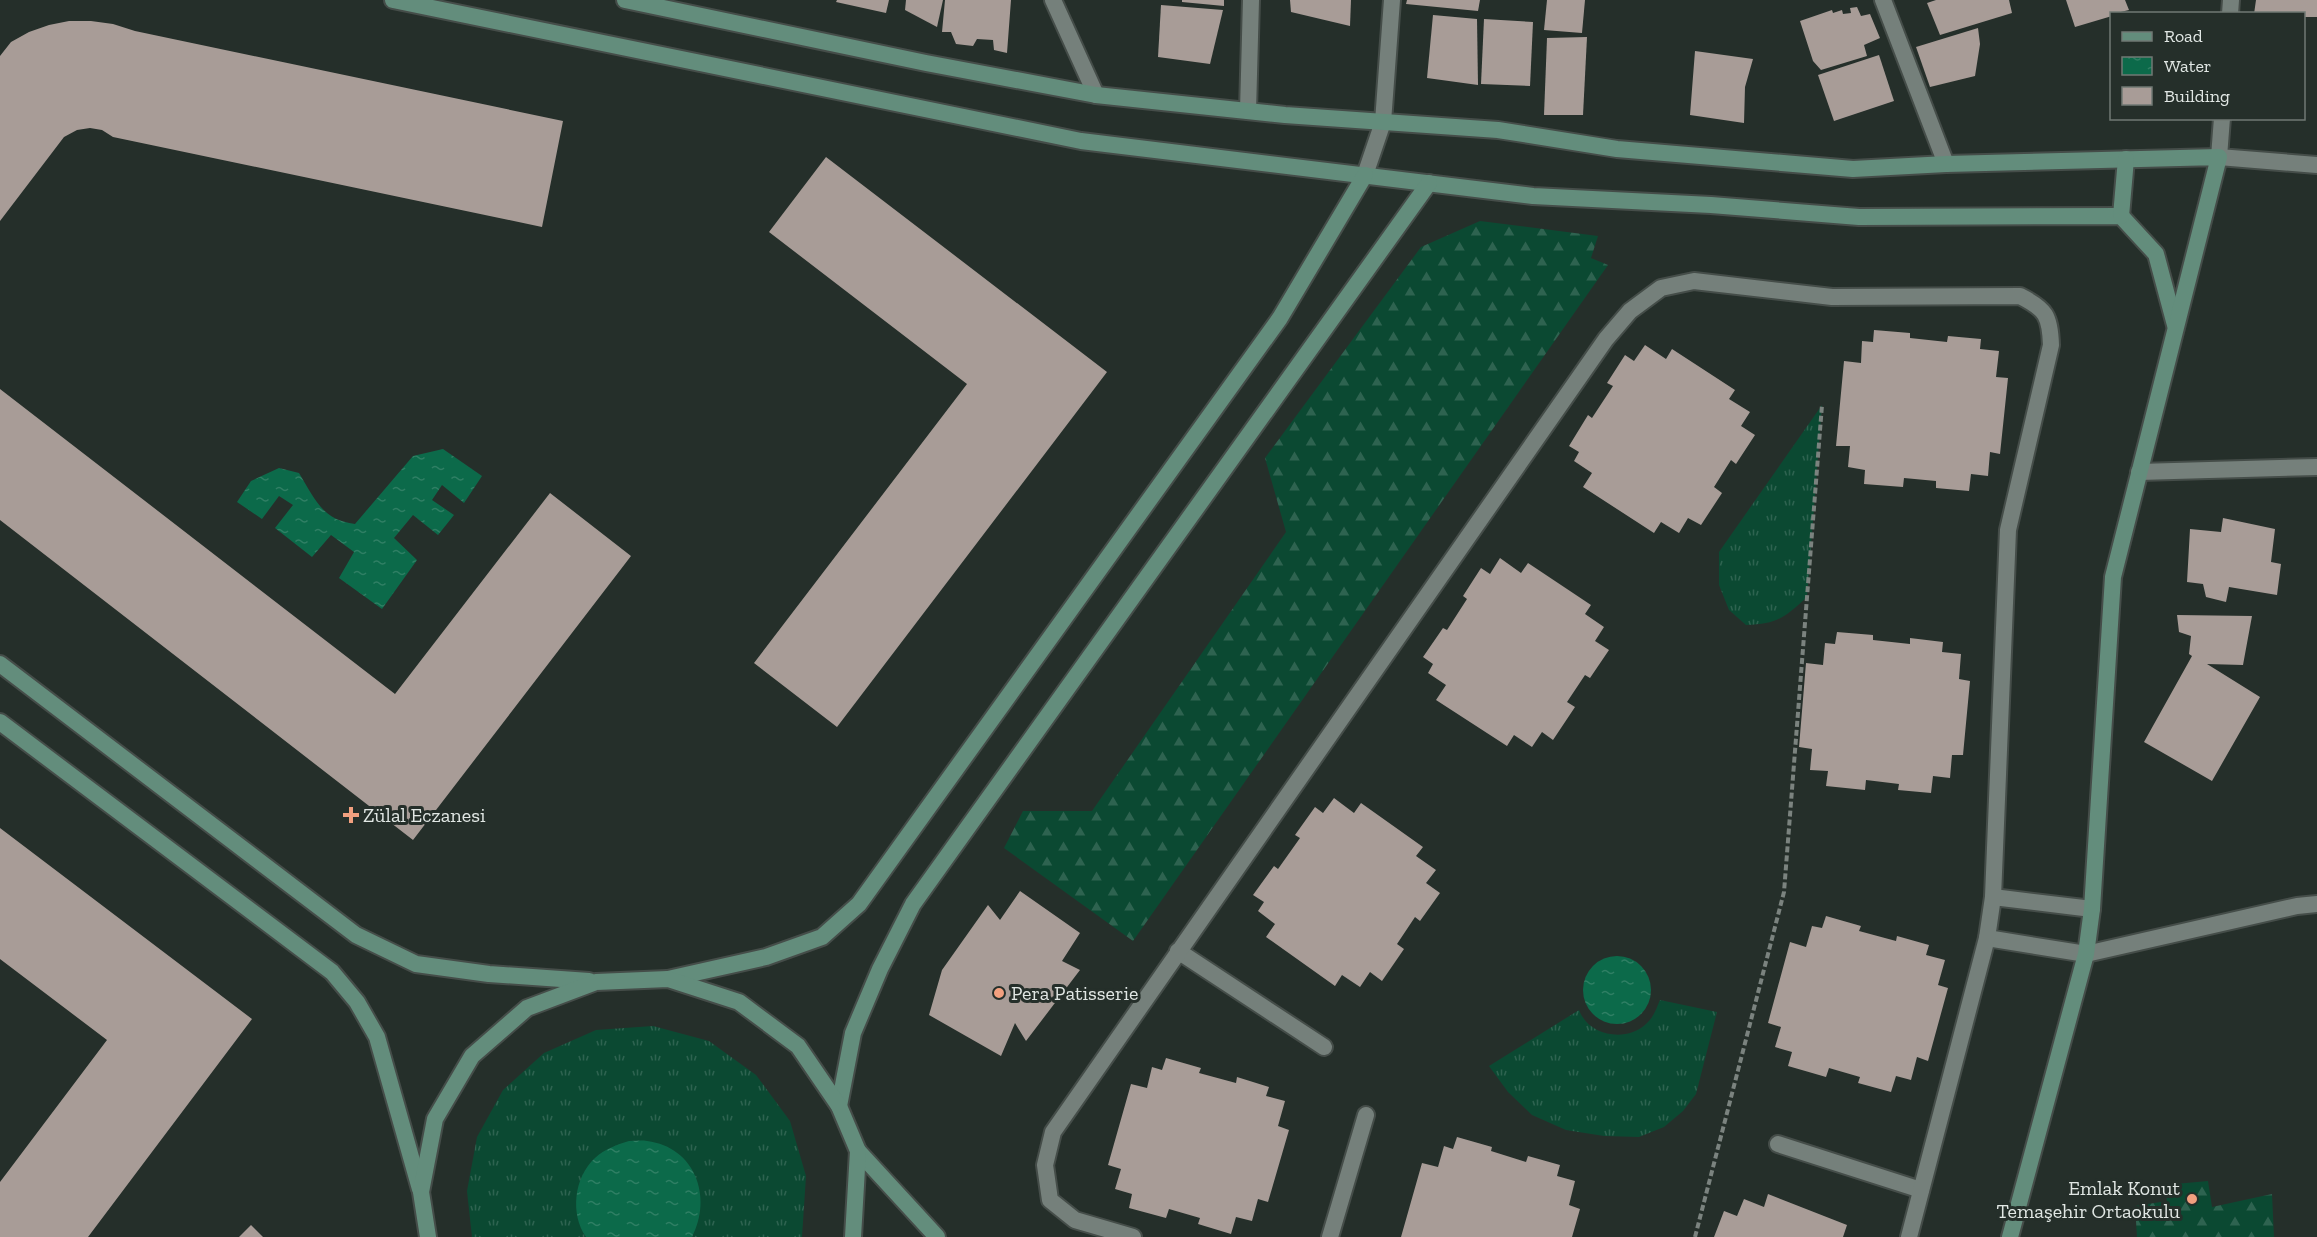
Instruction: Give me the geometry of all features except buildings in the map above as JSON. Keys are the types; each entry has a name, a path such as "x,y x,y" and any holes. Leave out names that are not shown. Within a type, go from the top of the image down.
{"main road":[{"path":"393,0 1081,141 1533,196 1711,205 1859,218 2121,216"},
{"path":"625,0 926,63 1096,95 1248,111 1498,130 1617,149 1853,169 1946,164 2219,157 2113,577 2092,909 2086,954 2010,1237"},
{"path":"2126,159 2121,216 2156,254 2176,327"},
{"path":"0,664 356,935 416,964 489,975 596,981 668,979 766,957 822,937 859,904 1280,318 1365,174"},
{"path":"839,1106 853,1033 880,969 914,904 1429,183"},
{"path":"0,722 332,972 357,1002 377,1037 421,1192 428,1237"},
{"path":"668,979 739,1002 798,1046 839,1106 858,1151 937,1237"},
{"path":"421,1192 435,1119 472,1056 527,1008 596,981"},
{"path":"853,1237 858,1151"}],"street":[{"path":"1053,0 1096,95"},
{"path":"1248,111 1251,0"},
{"path":"1365,174 1383,122 1392,0"},
{"path":"1883,0 1946,164"},
{"path":"2222,120 2219,157 2317,165"},
{"path":"1133,1237 1075,1220 1050,1200 1045,1166 1053,1132 1606,339 1630,310 1661,288 1694,281 1832,297 2020,296 2039,305 2050,322 2051,345 2008,530 1993,897 1987,938 1909,1237"},
{"path":"2139,472 2317,467"},
{"path":"1993,897 2092,909"},
{"path":"1987,938 2086,954 2297,906 2317,904"},
{"path":"1178,951 1324,1047"},
{"path":"1330,1237 1366,1114"},
{"path":"1778,1144 1921,1190"}],"path":[{"path":"1695,1237 1784,892 1822,405"}],"green space":[{"path":"1480,221 1598,236 1591,258 1608,265 1133,941 1004,848 1023,811 1092,811 1286,532 1265,458 1421,247"},
{"path":"1822,405 1807,597 1793,610 1774,621 1746,625 1729,610 1719,585 1719,552"},
{"path":"1660,1000 1717,1012 1696,1094 1683,1111 1664,1127 1639,1137 1604,1136 1566,1130 1532,1115 1508,1092 1489,1066 1579,1010 1591,1026 1600,1031 1619,1035 1638,1030 1653,1016"},
{"path":"653,1026 709,1041 756,1075 790,1121 806,1176 802,1237 472,1237 467,1191 477,1137 503,1090 544,1053 596,1030"},
{"path":"2208,1181 2212,1207 2272,1194 2274,1237 2137,1237 2135,1206 2167,1201 2164,1185"}],"water":[{"path":"443,449 482,476 464,503 442,485 432,500 454,515 438,535 413,515 394,538 417,560 382,609 339,578 354,552 331,535 312,557 275,528 293,505 279,496 262,519 237,502 251,481 279,468 299,473 315,500 327,513 344,522 355,524 413,456"},
{"path":"1610,956 1624,956 1636,961 1646,971 1651,990 1646,1009 1636,1019 1624,1024 1610,1024 1598,1019 1588,1009 1583,997 1583,983 1588,971 1598,961"},
{"path":"629,1141 645,1141 664,1145 688,1163 700,1191 701,1206 692,1237 586,1237 581,1228 576,1207 582,1175 599,1155"}],"place":[{"name":"Zülal Eczanesi","path":"351,815"},
{"name":"Pera Patisserie","path":"999,993"},
{"name":"Emlak Konut Temaşehir Ortaokulu","path":"2192,1199"}]}
